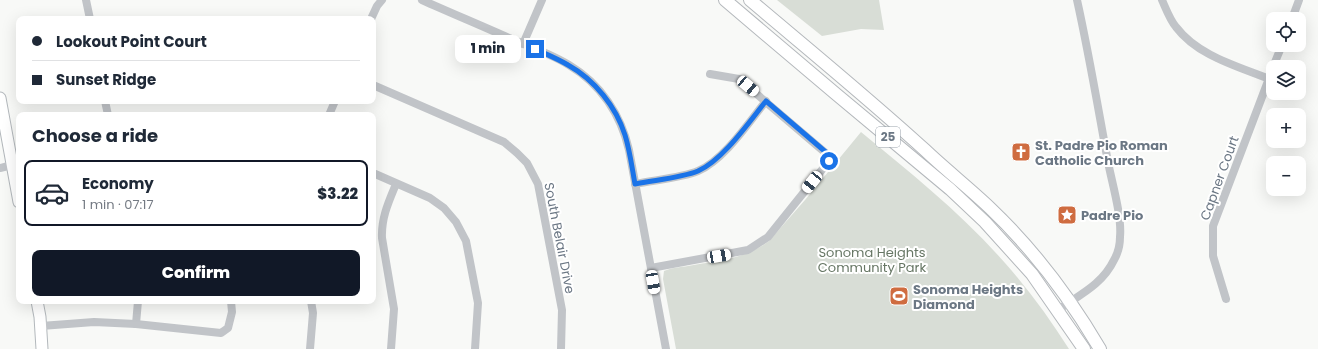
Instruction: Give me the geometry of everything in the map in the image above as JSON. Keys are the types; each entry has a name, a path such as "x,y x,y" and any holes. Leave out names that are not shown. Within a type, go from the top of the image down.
{"main road":[{"name":"25","path":"725,0 973,210 1020,259 1041,285 1084,349"},
{"name":"25","path":"750,0 888,116 992,209 1052,278 1070,302 1100,349"}],"street":[{"path":"86,0 89,16"},
{"path":"422,0 568,65 601,92 615,112 624,132 629,150 666,349"},
{"path":"523,44 542,0"},
{"path":"1058,310 1084,294 1104,276 1116,255 1120,237 1116,200 1077,0"},
{"path":"1162,0 1175,27 1194,46 1214,57 1266,78"},
{"path":"1295,12 1299,0"},
{"path":"372,16 378,2"},
{"path":"651,268 748,250 768,237 829,161 828,154 739,79 710,74"},
{"name":"South Belair Drive","path":"376,86 504,142 527,163 533,173 540,193 562,310 561,349"},
{"name":"Capner Court","path":"1226,299 1213,256 1213,226 1266,87"},
{"path":"0,98 16,187"},
{"path":"635,184 691,173 707,167 722,154 766,101"},
{"path":"0,168 12,166"},
{"path":"376,174 437,203 450,214 462,231 466,241 478,303 475,349"},
{"path":"391,349 394,309 382,238 382,228 383,217 396,184"},
{"path":"37,304 42,349"},
{"path":"136,324 138,304"},
{"path":"40,326 94,322 136,324 221,332 228,328 232,312 231,304"},
{"path":"310,349 313,313 312,304"}],"green space":[{"path":"777,0 879,0 884,30 861,29 822,36"},
{"name":"Sonoma Heights Community Park","path":"861,132 936,194 989,245 1031,294 1069,349 676,349 663,279 664,271 741,256 769,241"}],"place":[{"name":"St. Padre Pio Roman Catholic Church","path":"1021,152"},
{"name":"Padre Pio","path":"1067,215"},
{"name":"Sonoma Heights Diamond","path":"899,296"}],"route":[{"path":"535,49 574,68 601,92 615,112 626,136 635,184 691,173 707,167 722,154 766,101 828,154 829,161"}]}
